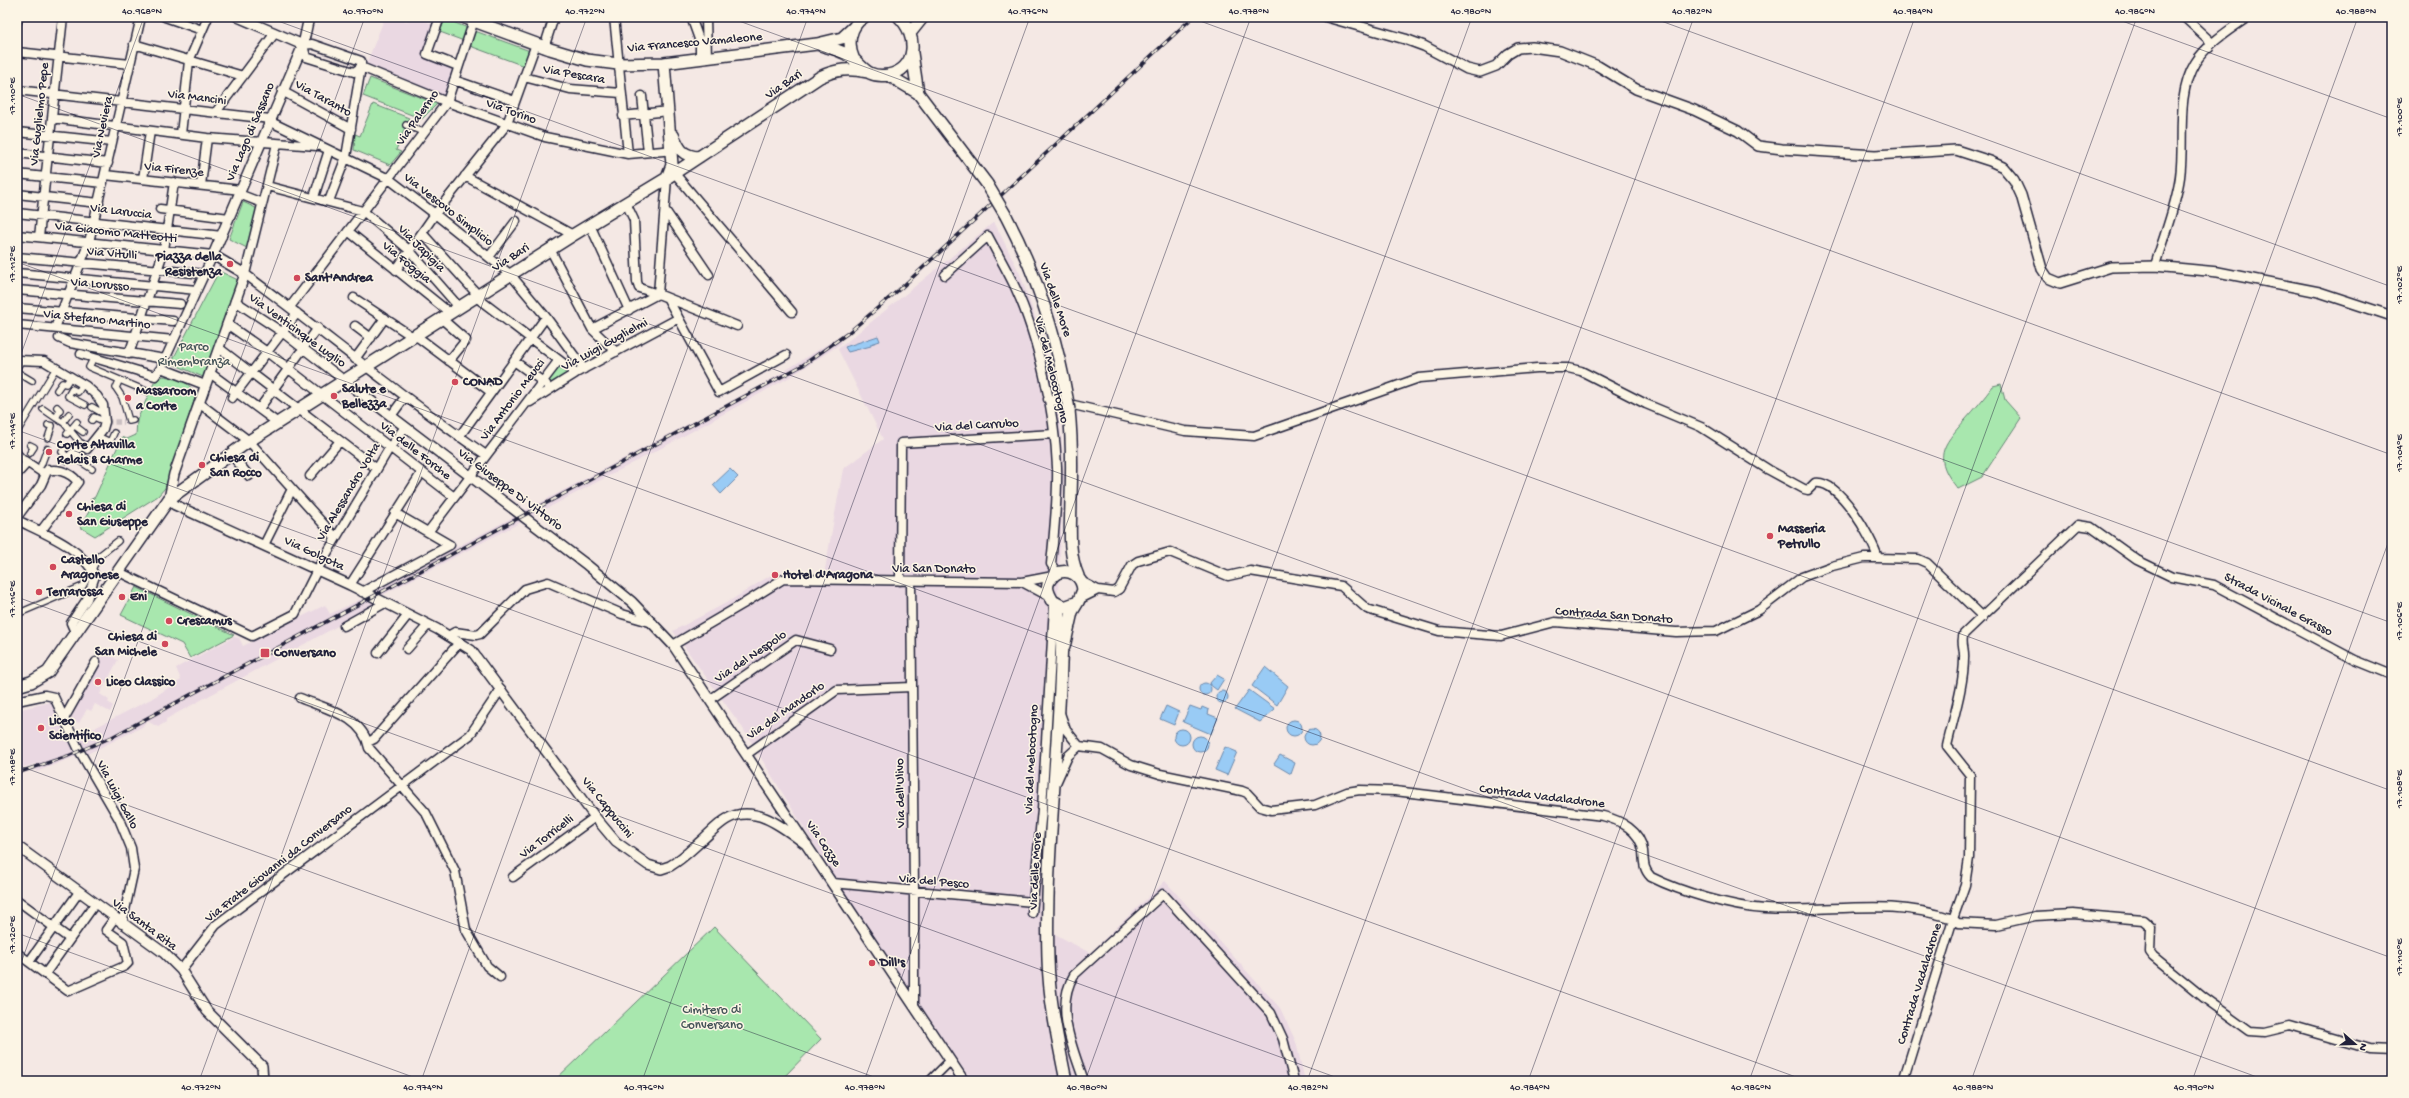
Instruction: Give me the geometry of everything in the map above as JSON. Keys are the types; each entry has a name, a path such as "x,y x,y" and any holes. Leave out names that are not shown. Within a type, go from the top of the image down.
{"main road":[{"name":"Via Francesco Vamaleone","path":"470,18 540,46 587,60 618,64 664,63 817,44 842,38 864,17"},
{"path":"899,17 911,32 913,42 912,53 918,93"},
{"path":"911,32 923,17"},
{"path":"854,60 850,45 855,26"},
{"path":"817,44 848,54 867,72"},
{"path":"888,75 903,67 912,53"},
{"path":"664,63 673,164 690,156 699,157"},
{"name":"Via Bari","path":"17,686 38,679 52,667 75,632 173,496 249,441 512,275 550,249 626,203 673,164 699,157 834,70 850,69 877,75 888,75"},
{"path":"888,75 918,93"},
{"name":"Via delle More","path":"918,93 987,184 1006,216 1025,255 1047,315 1069,410 1072,457 1070,548"},
{"path":"1061,661 1059,613 1052,601 1048,584 1057,573 1070,548"},
{"path":"1061,661 1072,612 1083,590 1080,579 1072,563 1070,548"},
{"path":"1057,573 1070,572 1080,579"},
{"path":"1052,601 1064,607 1079,600"},
{"name":"Via delle More","path":"1061,661 1047,912 1051,1000 1066,1081"}],"street":[{"path":"17,22 18,17"},
{"name":"Via Guglielmo Pepe","path":"39,237 63,17"},
{"name":"Via Neviera","path":"55,328 89,242 95,221 141,17"},
{"path":"165,17 202,30"},
{"path":"181,134 189,61 208,17"},
{"path":"238,17 303,45 312,44 361,60 346,157 329,201"},
{"name":"Via Lago di Sassano","path":"216,257 229,218 282,91 303,45 309,17"},
{"path":"440,17 427,54 458,66"},
{"path":"396,270 435,214 507,124 524,77 554,17"},
{"path":"614,17 628,154"},
{"path":"692,20 698,24 706,17"},
{"path":"706,17 707,58"},
{"path":"1327,17 1405,39 1424,46 1467,69 1480,72 1496,66 1508,54 1518,48 1532,47 1560,51 1598,66 1636,89 1694,110 1738,131 1758,146 1782,150 1875,155 1956,150 2003,167 2014,180 2021,195 2036,254 2048,278 2060,283 2111,268 2155,266 2218,272 2319,292 2392,316"},
{"path":"2184,17 2210,41 2210,48"},
{"path":"2155,266 2180,178 2186,88 2196,63 2226,32 2248,17"},
{"name":"Via Palermo","path":"290,307 447,102 470,18"},
{"path":"692,20 700,42 700,54 707,58"},
{"path":"216,112 275,33"},
{"path":"134,44 243,76"},
{"path":"303,45 306,57 354,72 361,67"},
{"path":"17,52 130,64"},
{"name":"Via Torino","path":"361,67 447,102 545,137 628,154 658,151 673,164"},
{"name":"Via Pescara","path":"524,77 570,89 621,93"},
{"path":"454,80 515,101"},
{"name":"Via Mancini","path":"17,90 184,108 270,120 325,148"},
{"name":"Via Taranto","path":"282,91 351,129"},
{"path":"642,96 648,152"},
{"path":"623,116 668,111"},
{"path":"52,118 116,125 207,138 325,148 314,198"},
{"path":"406,126 423,132"},
{"path":"144,179 150,131"},
{"path":"17,132 112,142"},
{"path":"201,185 207,138"},
{"path":"173,496 174,474 235,301 277,144"},
{"name":"Via Vescovo Simplicio","path":"325,148 389,179 512,275 546,317 584,369"},
{"path":"17,153 108,163"},
{"path":"658,294 665,210 673,164"},
{"path":"673,164 792,312"},
{"path":"17,174 103,183"},
{"name":"Via Firenze","path":"105,175 201,185 240,192 262,203"},
{"path":"465,176 573,235"},
{"path":"129,354 159,270 168,230 174,182"},
{"path":"267,186 363,211"},
{"path":"17,194 99,202"},
{"path":"626,203 634,220 639,288 658,294 737,326"},
{"path":"160,209 229,218"},
{"path":"665,210 709,275"},
{"name":"Via Japigia","path":"363,211 409,250 450,313"},
{"name":"Via Laruccia","path":"17,213 222,236"},
{"path":"489,257 516,221"},
{"path":"590,225 629,310"},
{"name":"Via Foggia","path":"348,231 450,313"},
{"path":"422,233 477,296 576,374"},
{"name":"Via Giacomo Matteotti","path":"17,235 164,250 216,257"},
{"name":"Via del Melocotogno","path":"945,275 988,236 1015,288 1029,325 1048,399 1054,434 1057,496 1051,564 1057,573"},
{"path":"550,249 592,329 616,352"},
{"name":"Via Vitulli","path":"17,257 205,274"},
{"path":"81,354 92,360 155,376 161,368 174,340 177,322 185,304 197,290 216,257 243,273 290,307 318,328 365,368 486,455"},
{"path":"17,273 197,290"},
{"name":"Via Lorusso","path":"17,290 185,304"},
{"path":"592,329 658,294"},
{"path":"354,298 413,337 419,338 491,392"},
{"path":"668,299 677,319 719,392 786,355"},
{"name":"Via Venticinque Luglio","path":"235,301 282,332 345,381"},
{"path":"17,308 177,322"},
{"path":"234,395 297,313"},
{"path":"448,361 466,340 450,313"},
{"path":"459,437 546,317"},
{"path":"355,359 385,318"},
{"name":"Via Luigi Guglielmi","path":"524,405 584,369 677,319"},
{"name":"Via delle Forche","path":"227,324 288,368 454,497"},
{"name":"Via Stefano Martino","path":"17,325 174,340"},
{"path":"355,326 371,338"},
{"path":"259,409 318,328"},
{"path":"59,338 70,343 165,359"},
{"path":"218,348 377,469"},
{"path":"17,368 20,360 44,361 71,376 97,396 103,405 105,422 87,449 82,445 72,428"},
{"path":"92,360 89,367 119,381 146,391"},
{"name":"Via Antonio Meucci","path":"428,532 559,360"},
{"path":"514,361 551,388"},
{"path":"17,432 21,422 47,390 54,377 56,368"},
{"path":"161,368 205,386"},
{"path":"1048,399 1185,431 1254,436 1418,378 1537,368 1575,369 1646,404 1701,427 1800,487 1808,490 1815,483 1826,485 1863,524 1878,558"},
{"path":"17,372 32,381"},
{"path":"210,373 234,395 259,409 278,423"},
{"path":"58,390 62,383 66,384 71,376"},
{"path":"119,381 116,388 122,397 128,421"},
{"name":"Via Giuseppe Di Vittorio","path":"345,381 587,565 655,624"},
{"path":"83,384 78,392 72,390 68,396 84,405"},
{"path":"391,416 405,397"},
{"path":"199,403 249,441 336,538"},
{"path":"56,418 60,410 57,407"},
{"path":"92,407 104,414"},
{"path":"43,409 72,428 83,432"},
{"path":"63,422 69,414"},
{"path":"92,420 94,417 105,422"},
{"path":"48,424 52,426 52,430 48,438"},
{"name":"Via Alessandro Volta","path":"118,572 252,636 295,614 317,570 390,447 405,427"},
{"path":"97,436 110,442 114,433"},
{"name":"Via del Carrubo","path":"900,581 901,443 1054,434"},
{"path":"310,476 340,441"},
{"path":"30,445 34,447 30,453"},
{"path":"62,472 68,458 82,445"},
{"path":"17,517 41,485 47,449"},
{"path":"64,449 62,452 68,458"},
{"path":"17,452 25,461 43,473 45,467"},
{"path":"231,454 249,476"},
{"path":"68,458 79,455 78,460 92,469"},
{"path":"17,474 25,461"},
{"path":"41,531 47,521 77,484 77,480 62,472 45,467"},
{"path":"350,585 422,472"},
{"path":"264,544 292,489"},
{"name":"Via Golgota","path":"173,496 175,505 264,544 350,585 448,636"},
{"path":"362,592 450,545 395,513"},
{"path":"17,529 21,522 56,538 92,569 95,576 87,599 71,623 75,632"},
{"name":"Strada Vicinale Grasso","path":"1983,617 2078,525 2091,527 2138,560 2172,577 2214,585 2355,660 2392,675"},
{"path":"17,614 78,588 85,583 99,556 118,540"},
{"name":"Contrada San Donato","path":"1098,590 1114,592 1119,589 1132,565 1138,561 1170,552 1228,576 1250,571 1341,586 1367,610 1439,631 1501,636 1555,622 1676,632 1716,631 1759,610 1802,577 1832,566 1864,558 1918,559 1926,563 1983,617"},
{"name":"Via San Donato","path":"673,645 743,604 783,578 1022,582 1057,573"},
{"path":"1080,579 1098,590"},
{"name":"Via dell'Ulivo","path":"911,581 914,1005"},
{"path":"448,636 455,632 476,635 480,634 525,589 548,582 622,614 655,624"},
{"path":"1022,582 1052,601"},
{"path":"1079,600 1098,590"},
{"name":"Via del Melocotogno","path":"1032,913 1042,809 1052,601"},
{"path":"344,626 385,603"},
{"path":"378,653 408,615"},
{"path":"1983,617 1962,638 1964,658 1947,746 1970,775 1968,858 1965,884 1953,919 1964,924 1991,926 2035,916 2066,915 2143,920 2151,927 2150,952 2153,956 2203,997 2250,1031 2265,1032 2290,1026 2370,1049 2392,1050"},
{"name":"Via Cozze","path":"655,624 673,645 711,699 964,1081"},
{"path":"407,648 428,625"},
{"name":"Via Cappuccini","path":"448,636 471,650 595,817 624,850 648,866 661,869 678,861 726,819 738,814 750,813 761,816 780,826 807,845"},
{"name":"Via del Nespolo","path":"711,699 796,640 830,650"},
{"path":"368,742 374,739 459,643"},
{"path":"65,718 96,662"},
{"name":"Via del Mandorlo","path":"747,754 837,690 912,687"},
{"name":"Via Frate Giovanni da Conversano","path":"181,970 216,925 401,785 470,735 501,689"},
{"name":"Via Luigi Gallo","path":"17,702 49,695 57,701 80,752 119,819 134,859 133,876 118,921 106,930 123,942 128,963 125,966 68,991 45,974"},
{"path":"300,698 352,719 368,742 369,748 426,813 455,871 466,930 487,966 500,977"},
{"path":"1055,786 1068,756 1078,746 1066,730 1059,711"},
{"name":"Contrada Vadaladrone","path":"1078,746 1102,749 1131,765 1160,774 1242,791 1247,793 1260,808 1271,810 1315,805 1348,792 1360,790 1395,791 1603,816 1625,825 1638,838 1643,850 1645,872 1651,877 1726,902 1766,909 1897,906 1934,913 1953,919 1903,1081"},
{"name":"Via Torricelli","path":"513,877 595,817"},
{"name":"Via Santa Rita","path":"17,846 164,953 181,970 207,1010 262,1066 263,1081"},
{"name":"Via del Pesco","path":"833,883 914,892 1033,902"},
{"path":"29,962 79,892"},
{"path":"1084,1081 1071,1043 1064,1011 1065,994 1068,984 1074,975 1163,894 1271,1013 1283,1039 1294,1081"},
{"path":"17,900 70,940"},
{"path":"17,953 45,974 95,904"},
{"path":"930,1081 950,1061"}],"shaded area":[{"path":"385,17 395,17 407,22 409,17 415,17 435,25 423,56 455,68 444,96 366,65"},
{"path":"994,222 1020,274 1044,342 1060,421 1064,477 1042,898 1055,934 1090,953 1165,881 1280,1008 1296,1042 1305,1081 972,1081 904,985 834,877 742,727 673,631 728,602 771,575 824,575 843,469 883,439 838,349"},
{"path":"839,337 842,343 790,377 671,443 381,596 371,602 374,605 358,615 166,719 166,722 158,727 147,721 142,727 85,755 84,753 36,772 35,764 17,769 17,710 51,702 55,703 73,748 81,744 77,737 151,699 181,680 176,668 213,648 234,637 239,638 243,646 325,605 330,614 361,599 364,600 381,587 762,385"},
{"name":"Liceo Classico","path":"104,652 118,660 100,694 109,700 108,702 113,706 110,712 95,704 91,711 87,709 79,723 71,719"}],"green space":[{"path":"445,19 468,28 464,41 440,32"},
{"path":"475,31 530,51 524,66 470,46"},
{"path":"370,78 437,104 422,119 363,96"},
{"path":"373,104 409,118 396,150 401,152 390,165 354,150 355,134 360,136"},
{"path":"243,202 258,209 247,248 229,239"},
{"name":"Parco Rimembranza","path":"219,271 238,280 203,377 171,363"},
{"path":"560,365 571,373 551,386 546,381"},
{"path":"163,376 184,382 191,388 195,398 165,488 158,496 95,536 80,527 94,503 90,500 95,497 122,437 127,439 136,435 137,420 154,383"},
{"path":"2001,384 2005,400 2021,418 1982,477 1958,489 1945,469 1943,453 1946,445 1957,429 1993,386"},
{"name":"Crescamus","path":"136,587 234,635 190,658 182,644 121,615"},
{"name":"Cimitero di Conversano","path":"714,927 821,1039 780,1081 554,1081"}],"water":[{"path":"878,336 880,341 871,344 871,346 848,352 845,347"},
{"path":"730,469 738,477 721,494 713,485"},
{"path":"1265,667 1288,686 1277,705 1252,686"},
{"path":"1217,675 1224,679 1217,690 1209,684"},
{"path":"1203,683 1207,683 1211,689 1207,695 1203,695 1199,691 1199,687"},
{"path":"1249,690 1275,709 1260,722 1235,709"},
{"path":"1220,691 1224,691 1228,697 1224,703 1220,703 1216,699 1216,695"},
{"path":"1166,706 1179,712 1174,725 1160,719"},
{"path":"1190,706 1201,710 1202,707 1209,710 1208,714 1218,718 1211,734 1183,722"},
{"path":"1294,720 1301,725 1302,728 1297,735 1294,736 1287,731 1286,728 1291,721"},
{"path":"1182,729 1188,731 1190,737 1188,743 1182,745 1176,743 1174,737 1176,731"},
{"path":"1312,729 1319,734 1320,737 1315,744 1312,745 1305,740 1304,737 1309,730"},
{"path":"1200,736 1207,741 1208,744 1203,751 1200,752 1193,747 1192,744 1197,737"},
{"path":"1225,747 1237,752 1227,775 1215,770"},
{"path":"1280,755 1295,763 1291,774 1274,764"}],"tunnel":[{"path":"17,418 21,422"},
{"path":"106,422 124,422"},
{"path":"47,449 48,438"}],"railway":[{"path":"17,773 68,756 112,737 803,365 848,333 901,288 1193,17"}],"place":[{"name":"Piazza della Resistenza","path":"230,264"},
{"name":"Sant'Andrea","path":"297,278"},
{"name":"CONAD","path":"455,382"},
{"name":"Salute e Bellezza","path":"334,396"},
{"name":"Massaroom a Corte","path":"128,398"},
{"name":"Corte Altavilla Relais & Charme","path":"49,452"},
{"name":"Chiesa di San Rocco","path":"202,465"},
{"name":"Chiesa di San Giuseppe","path":"69,514"},
{"name":"Masseria Petrullo","path":"1770,536"},
{"name":"Castello Aragonese","path":"53,567"},
{"name":"Hotel d'Aragona","path":"775,575"},
{"name":"Terrarossa","path":"39,592"},
{"name":"Eni","path":"122,597"},
{"name":"Crescamus","path":"169,621"},
{"name":"Chiesa di San Michele","path":"165,644"},
{"name":"Conversano","path":"265,653"},
{"name":"Liceo Classico","path":"98,682"},
{"name":"Liceo Scientifico","path":"41,728"},
{"name":"Dill's","path":"872,963"}]}
